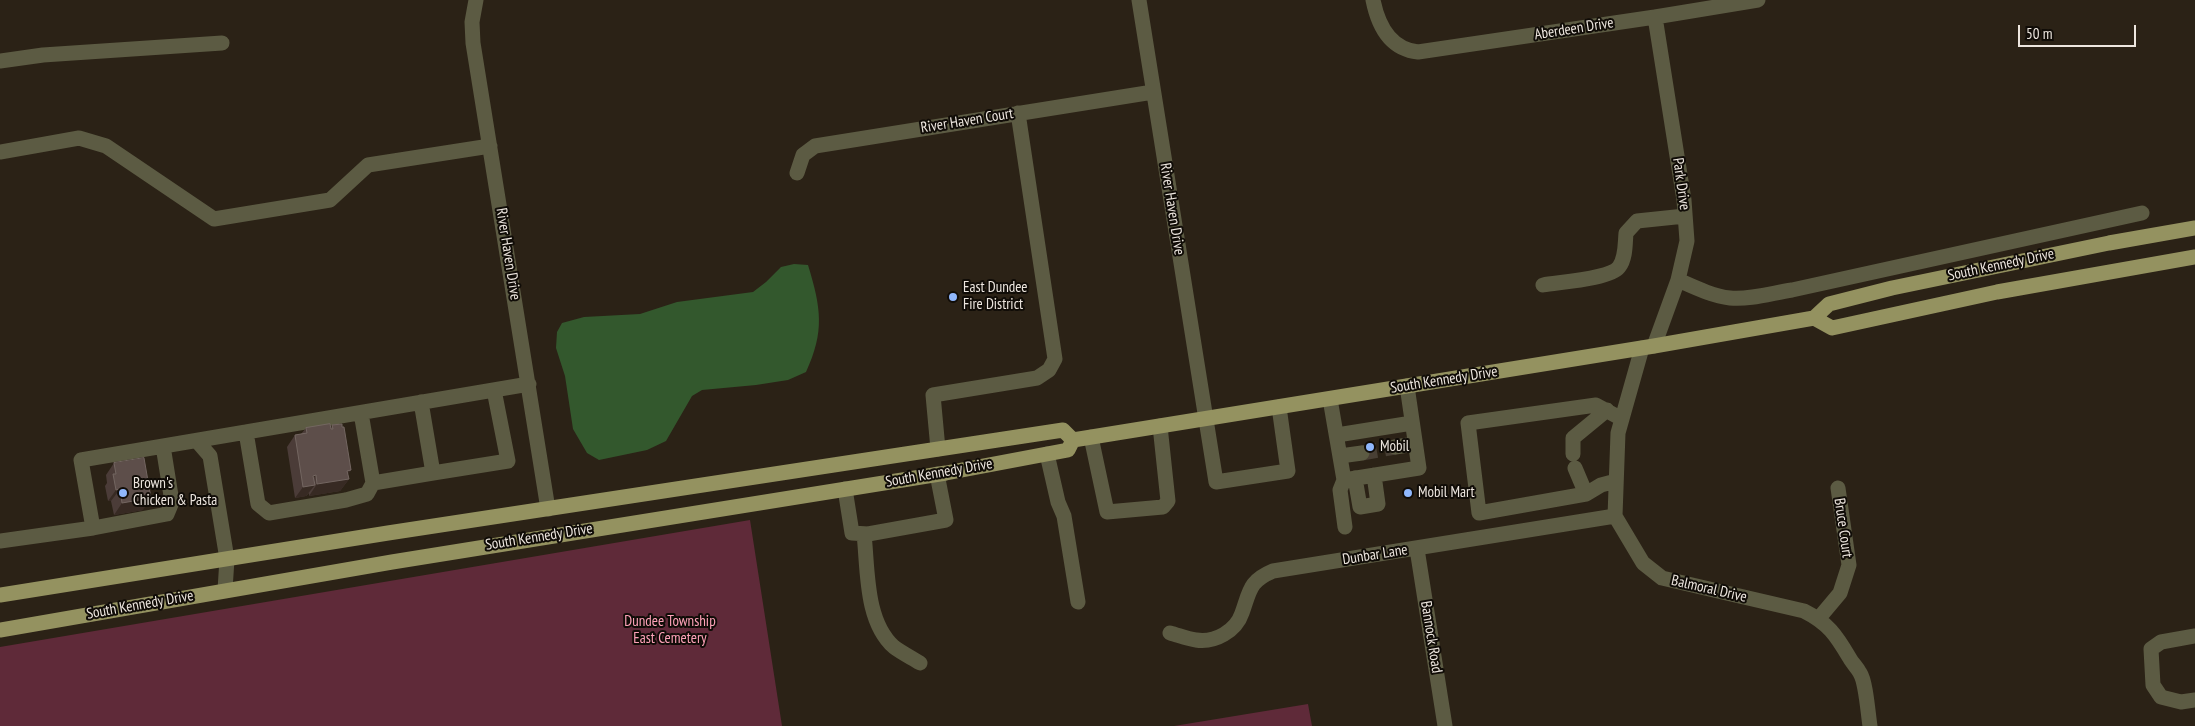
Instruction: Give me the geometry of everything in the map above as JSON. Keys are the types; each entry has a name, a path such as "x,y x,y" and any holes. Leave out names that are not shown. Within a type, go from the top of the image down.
{"main road":[{"name":"South Kennedy Drive","path":"1073,440 1648,347 1814,318 1829,304 1892,288 2109,243 2195,228"},
{"name":"South Kennedy Drive","path":"1814,318 1832,328 1998,292 2195,257"},
{"name":"South Kennedy Drive","path":"0,595 1063,430 1073,440"},
{"name":"South Kennedy Drive","path":"0,630 554,534 937,474 1068,450 1073,440"}],"street":[{"name":"River Haven Drive","path":"476,0 472,30 548,509"},
{"name":"River Haven Drive","path":"1139,0 1216,482 1288,471 1279,407"},
{"name":"Aberdeen Drive","path":"1373,0 1378,21 1392,41 1412,51 1431,51 1758,0"},
{"name":"Park Drive","path":"1648,347 1678,280 1687,241 1685,216 1655,17"},
{"path":"0,61 43,56 222,43"},
{"name":"River Haven Court","path":"797,173 803,155 815,146 1154,92"},
{"path":"938,449 933,395 1038,378 1052,367 1055,359 1018,113"},
{"path":"0,152 79,138 106,146 214,219 330,200 368,165 490,146"},
{"path":"1678,280 1717,295 1731,298 1755,296 1792,290 2142,213"},
{"path":"1543,285 1610,274 1619,267 1624,254 1626,233 1637,221 1685,216"},
{"path":"1615,516 1618,433 1648,347"},
{"path":"93,528 81,460 529,384"},
{"path":"1345,527 1340,490 1350,479 1419,468 1407,386"},
{"path":"373,484 508,460 494,390"},
{"path":"1330,399 1340,456 1360,507 1378,504 1374,475"},
{"path":"421,402 433,473"},
{"path":"1616,481 1601,485 1586,494 1479,513 1468,423 1601,407 1622,419"},
{"path":"1586,494 1574,461 1573,438 1601,407"},
{"path":"246,432 258,504 269,513 346,500 367,494 373,484 361,413"},
{"path":"1336,435 1412,423"},
{"path":"1091,437 1107,512 1163,507 1168,501 1160,426"},
{"path":"197,441 210,456 227,559 225,590"},
{"path":"1395,447 1415,444"},
{"path":"0,541 163,516 170,511 172,502 163,446"},
{"path":"1340,456 1362,453"},
{"path":"1047,454 1058,502 1064,516 1078,602"},
{"path":"845,489 852,534 864,534 946,520 937,474"},
{"name":"Bruce Court","path":"1819,618 1840,593 1849,564 1838,488"},
{"name":"Dunbar Lane","path":"1170,633 1197,641 1217,638 1229,632 1242,615 1251,586 1260,577 1273,571 1615,516"},
{"name":"Balmoral Drive","path":"1615,516 1644,563 1662,578 1804,611 1819,618 1841,643 1861,673 1870,726"},
{"path":"864,534 872,605 883,635 895,648 920,663"},
{"name":"Bannock Road","path":"1416,549 1445,726"},
{"path":"2195,636 2161,642 2151,649 2153,685 2160,696 2181,702 2195,700"}],"green space":[{"name":"Dundee Township East Cemetery","path":"750,520 782,726 0,726 0,647"},
{"path":"1308,704 1312,726 1174,726"}],"shaded area":[{"path":"794,264 808,265 818,307 819,319 816,344 806,372 788,380 702,390 692,396 666,441 647,450 599,460 587,453 573,429 565,376 556,348 557,332 562,323 584,317 640,314 677,302 753,292 781,267"}],"building":[{"path":"330,424 331,429 333,429 332,425 342,424 342,427 344,427 351,470 347,471 349,479 317,484 316,475 313,476 315,485 303,487 295,435 307,433 306,428"},
{"path":"144,458 151,498 122,503 120,489 116,490 113,474 116,474 114,463"}],"tunnel":[{"path":"1362,453 1395,447"}],"place":[{"name":"East Dundee Fire District","path":"953,297"},
{"name":"Mobil","path":"1370,447"},
{"name":"Brown's Chicken & Pasta","path":"123,493"},
{"name":"Mobil Mart","path":"1408,493"}]}
